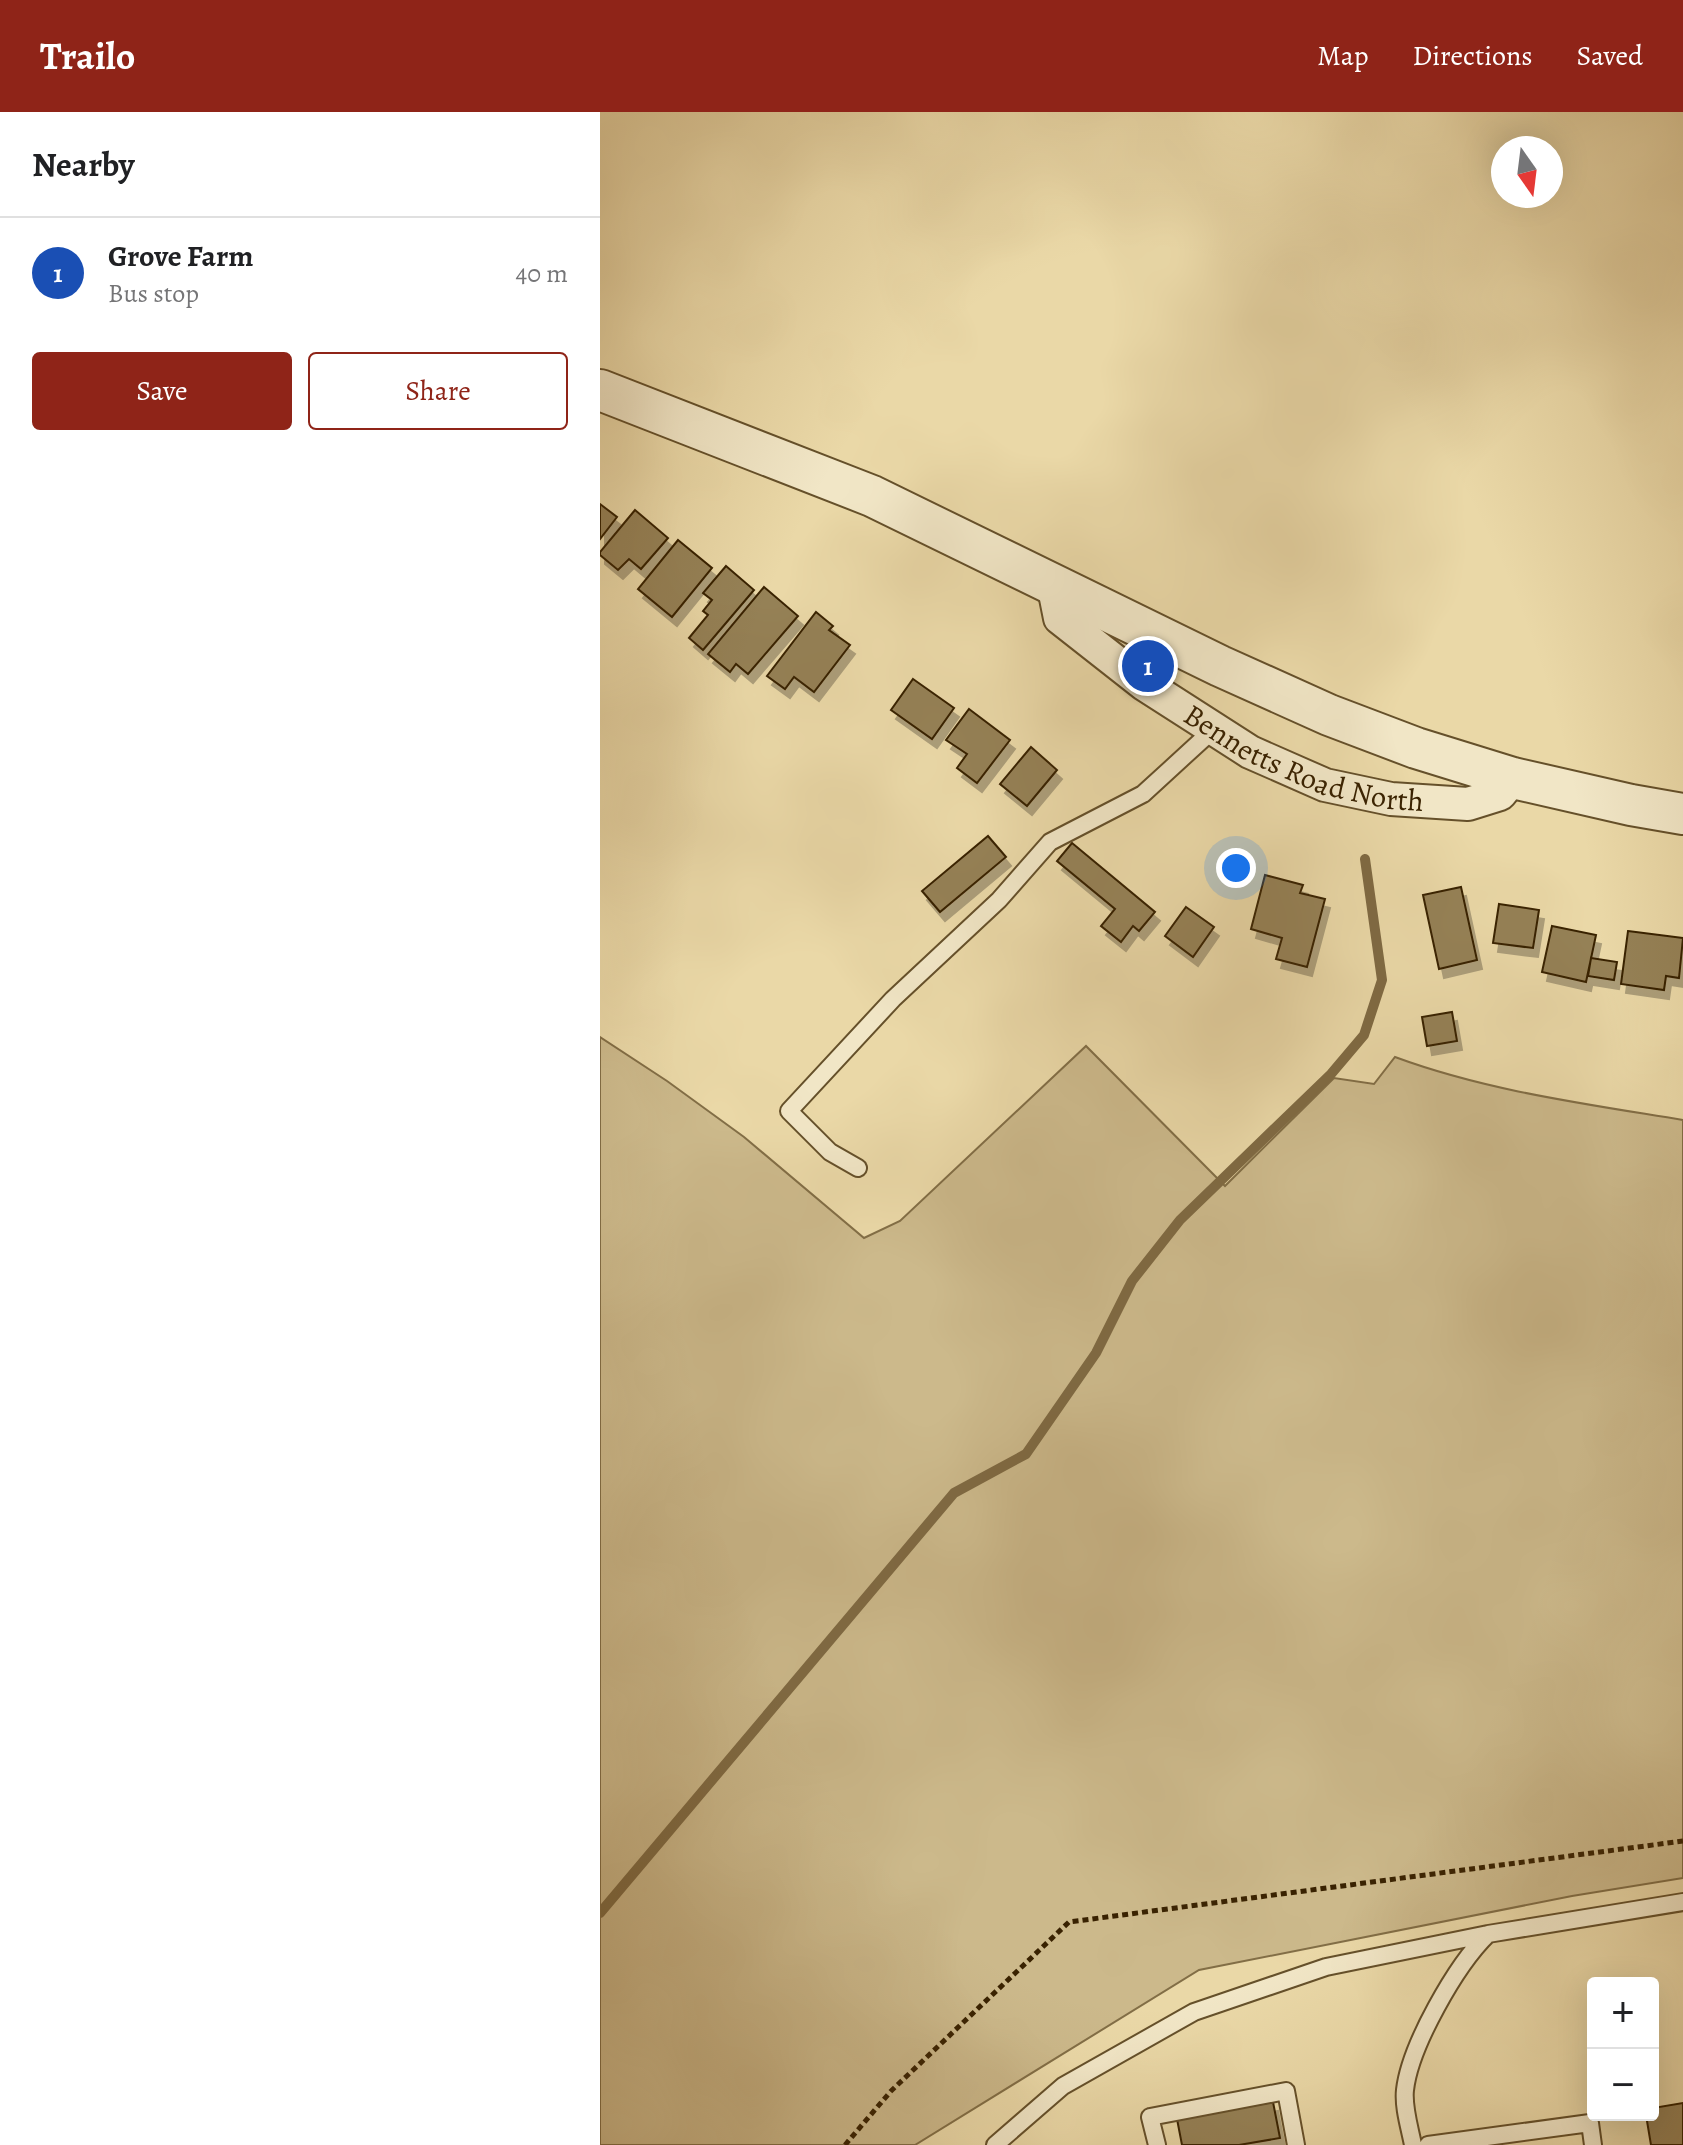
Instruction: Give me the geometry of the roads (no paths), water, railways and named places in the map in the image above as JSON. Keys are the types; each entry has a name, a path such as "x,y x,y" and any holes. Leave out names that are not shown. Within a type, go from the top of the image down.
{"street":[{"name":"Bennetts Road North","path":"600,390 872,496 1220,666 1329,715 1416,748 1513,778 1683,814"},
{"name":"Bennetts Road North","path":"1053,583 1060,618 1144,684 1250,752 1325,785 1391,799 1468,804 1500,794 1513,778"}],"lane":[{"path":"858,1168 830,1152 789,1111 893,999 999,900 1050,842 1143,794 1214,729"},
{"path":"995,2145 1063,2086 1194,2012 1326,1967 1488,1934 1683,1902"},
{"path":"1413,2145 1405,2091 1423,2034 1469,1953 1488,1934"},
{"path":"1157,2145 1150,2117 1286,2091 1296,2145"},
{"path":"1428,2145 1590,2123 1593,2145"}],"waterway":[{"path":"600,1913 954,1493 1026,1454 1096,1353 1132,1281 1180,1220 1331,1074 1364,1035 1382,980 1365,859"}],"place":[{"name":"Grove Farm","path":"1148,666"}]}
